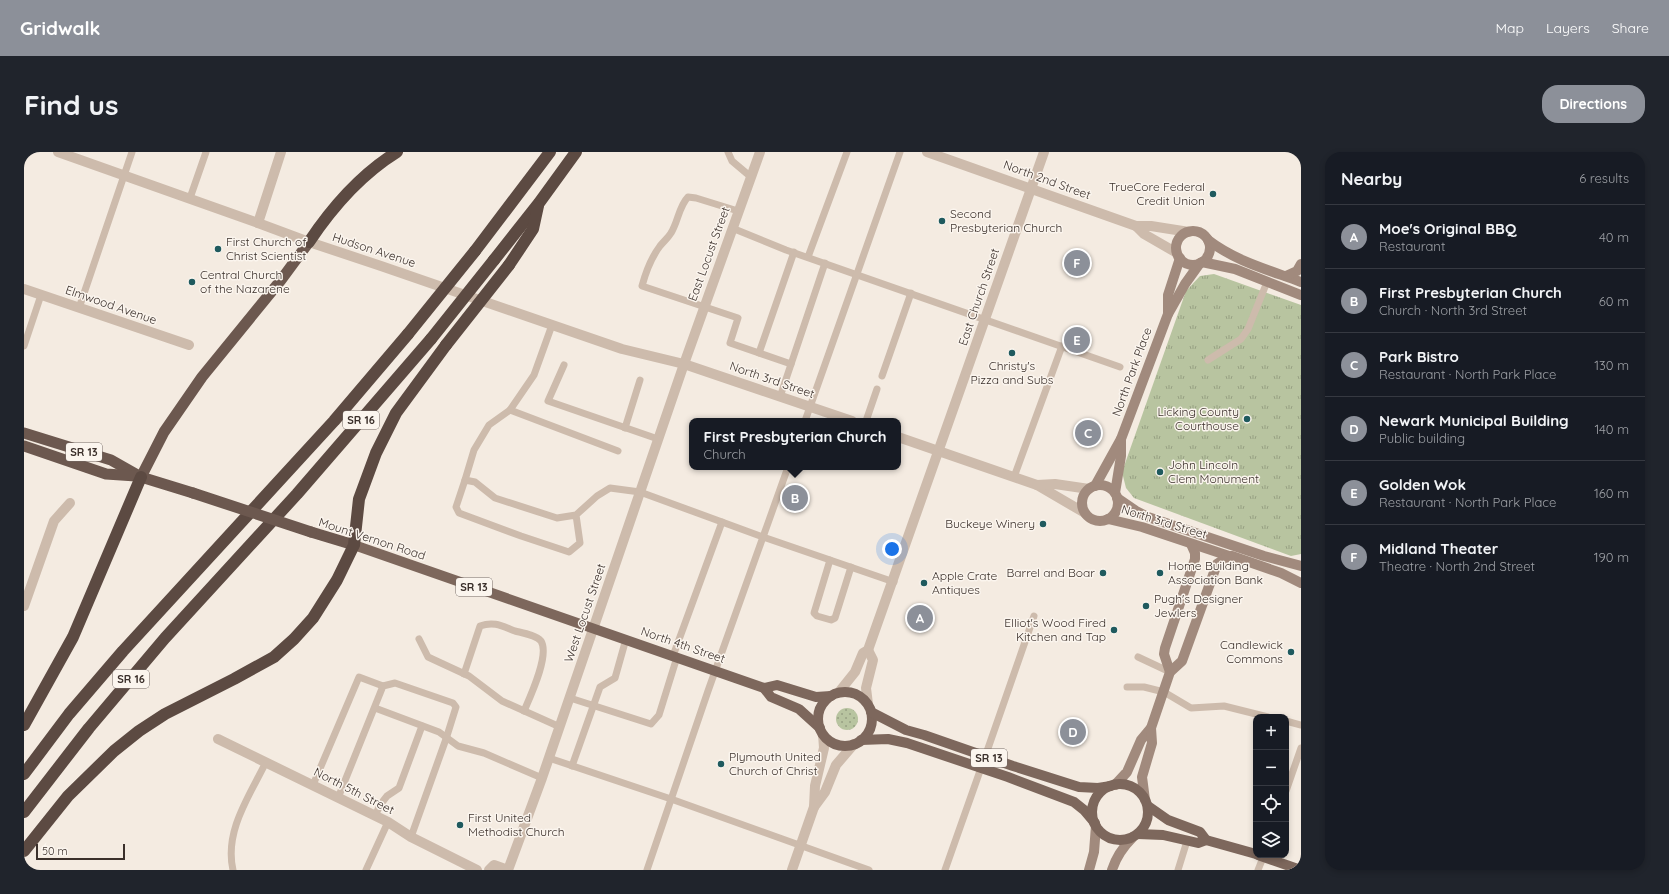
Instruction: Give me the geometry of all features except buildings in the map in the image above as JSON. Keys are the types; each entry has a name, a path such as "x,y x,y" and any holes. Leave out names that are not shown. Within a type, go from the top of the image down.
{"highway":[{"path":"24,725 73,637 141,477 164,432 202,376 281,280 321,224 346,193 362,177 397,152"},
{"name":"SR 16","path":"24,774 69,714 123,651 334,421 408,334 475,251 550,152"},
{"name":"SR 16","path":"24,812 89,728 165,638 297,494 431,339 539,203 576,152"},
{"path":"24,851 68,796 114,751 139,731 164,714 274,657 294,639 317,612 338,580 354,545 359,499 376,453 396,413 508,265 533,229 539,203"},
{"name":"Mount Vernon Road","path":"24,433 111,460 141,477"},
{"name":"Mount Vernon Road","path":"24,446 106,474 141,477 354,545"}],"main road":[{"path":"1301,282 1237,258 1221,250 1200,232 1189,232 1184,234 1178,240 1178,255 1191,265 1201,263 1235,270 1301,295"},
{"path":"1201,263 1206,259 1210,250 1208,240"},
{"name":"North Park Place","path":"1168,314 1168,295 1178,255"},
{"name":"North Park Place","path":"1092,488 1121,439 1168,314 1185,284 1201,263"},
{"path":"1286,276 1297,271 1301,264"},
{"name":"North Park Place","path":"1116,495 1121,456 1121,439"},
{"path":"1106,486 1116,495 1117,507 1112,516 1108,519 1103,521 1093,520 1085,513 1082,503 1085,493 1092,488 1106,486"},
{"name":"North 3rd Street","path":"1116,495 1148,517 1264,556 1301,566"},
{"name":"North 3rd Street","path":"1108,519 1142,527 1212,550 1225,558 1281,573 1301,584"},
{"path":"1170,672 1164,654 1195,559 1195,553 1190,544"},
{"name":"Mount Vernon Road","path":"354,545 594,628"},
{"path":"1089,870 1094,852 1096,824 1093,808 1095,801 1099,795 1113,786 1127,772 1141,740 1151,728 1170,672 1182,661 1217,564 1225,558"},
{"name":"North 4th Street","path":"594,628 764,688 771,696 799,709 822,731"},
{"name":"North 4th Street","path":"764,688 777,685 816,697 835,694"},
{"path":"847,692 855,694 862,698 870,708 872,718 869,731 858,742 846,746 837,744 829,740 822,731 818,719 820,710 824,702 835,694 847,692"},
{"name":"SR 13","path":"870,708 893,724 906,730 985,757 1079,787 1098,788 1113,786"},
{"path":"1112,870 1115,860 1147,821 1142,777 1152,743 1151,728"},
{"name":"SR 13","path":"858,742 888,739 907,743 981,768 1074,802 1084,810 1096,824"},
{"path":"1113,786 1124,785 1133,787 1140,793 1146,803 1168,820 1200,832 1206,840"},
{"path":"1096,824 1102,833 1108,838 1125,840 1135,836 1163,836 1187,841 1198,842 1206,840 1253,853"},
{"path":"1268,858 1301,870"}],"street":[{"name":"Hudson Avenue","path":"58,152 190,198 309,242 622,349 684,364"},
{"path":"258,223 281,152"},
{"name":"East Locust Street","path":"684,364 760,152"},
{"name":"North 2nd Street","path":"927,152 1136,226 1151,226 1189,232"},
{"name":"East Church Street","path":"835,694 855,672 863,653 868,650 894,582 1044,152"},
{"name":"North 2nd Street","path":"1136,226 1144,234 1178,255"},
{"name":"Elmwood Avenue","path":"24,289 189,345"},
{"name":"North 3rd Street","path":"684,364 843,418"},
{"name":"West Locust Street","path":"508,870 560,727 684,364"},
{"path":"901,438 1037,485 1085,513"},
{"path":"1037,485 1055,484 1092,488"},
{"path":"24,606 54,521 70,502"},
{"path":"868,650 873,660 866,688 870,708"},
{"path":"792,870 814,807 815,786 824,748 822,731"},
{"name":"North 5th Street","path":"218,739 388,822 411,837 476,870"},
{"path":"814,807 825,792 836,765 858,742"},
{"path":"489,870 494,865 508,870"}],"lane":[{"path":"79,308 132,152"},
{"path":"190,198 206,152"},
{"path":"728,152 732,161 751,176"},
{"path":"808,257 847,152"},
{"path":"806,418 900,152"},
{"path":"738,211 688,197 683,202 671,233 655,254 646,272 642,286 738,318 730,343 791,364"},
{"path":"732,228 794,252 1120,367"},
{"path":"759,353 794,252"},
{"path":"780,397 825,263"},
{"path":"1208,360 1241,339 1250,324 1267,282"},
{"path":"882,376 911,293"},
{"path":"24,346 41,295"},
{"path":"552,324 534,375 510,410 489,425 474,450 456,507 458,513 569,552 580,543 576,515"},
{"path":"1014,477 1062,346"},
{"path":"564,365 548,401 658,439"},
{"path":"625,428 640,380"},
{"path":"867,418 877,389"},
{"path":"510,410 618,451"},
{"path":"647,870 787,470"},
{"path":"465,480 475,482 495,498 557,518 576,515 597,496 610,488 640,492 763,537 894,582"},
{"path":"570,698 651,724 659,715 675,657 722,522"},
{"path":"830,560 814,613 817,616 831,620 835,618 851,567"},
{"path":"985,757 1034,616"},
{"path":"464,674 480,626 490,623 534,637 540,641 544,649 543,661 524,712"},
{"path":"419,639 428,657 464,674 502,702 560,727"},
{"path":"572,766 600,687 615,678 626,639"},
{"path":"1138,657 1170,672"},
{"path":"313,785 359,677 383,686 395,683 455,705 456,707 446,739 411,837"},
{"path":"338,798 383,686"},
{"path":"1127,687 1144,688 1164,692 1191,708 1224,706 1256,714"},
{"path":"374,708 439,732 446,739 458,746 484,753 542,778"},
{"path":"1289,722 1301,725"},
{"path":"375,816 380,804 387,796 399,788 422,726"},
{"path":"1288,786 1301,748"},
{"path":"549,758 671,799 869,870"},
{"path":"233,870 230,859 235,828 266,762"},
{"path":"945,870 981,768"},
{"path":"366,870 388,822"},
{"path":"1178,870 1187,841"},
{"path":"1258,870 1260,858"}],"green space":[{"path":"1214,274 1301,305 1301,554 1291,556 1134,498 1126,488 1122,472 1186,291 1200,276"},
{"path":"847,708 851,709 857,715 857,723 851,729 847,730 843,729 837,723 836,719 837,715 843,709"}],"place":[{"name":"TrueCore Federal Credit Union","path":"1213,194"},
{"name":"Second Presbyterian Church","path":"942,221"},
{"name":"First Church of Christ Scientist","path":"218,249"},
{"name":"Midland Theater","path":"1077,263"},
{"name":"Central Church of the Nazarene","path":"192,282"},
{"name":"Golden Wok","path":"1077,340"},
{"name":"Christy's Pizza and Subs","path":"1012,353"},
{"name":"Licking County Courthouse","path":"1247,419"},
{"name":"Park Bistro","path":"1088,433"},
{"name":"John Lincoln Clem Monument","path":"1160,472"},
{"name":"First Presbyterian Church","path":"795,498"},
{"name":"Buckeye Winery","path":"1043,524"},
{"name":"Barrel and Boar","path":"1103,573"},
{"name":"Home Building Association Bank","path":"1160,573"},
{"name":"Apple Crate Antiques","path":"924,583"},
{"name":"Pugh's Designer Jewlers","path":"1146,606"},
{"name":"Moe's Original BBQ","path":"920,618"},
{"name":"Elliot's Wood Fired Kitchen and Tap","path":"1114,630"},
{"name":"Candlewick Commons","path":"1291,652"},
{"name":"Newark Municipal Building","path":"1073,732"},
{"name":"Plymouth United Church of Christ","path":"721,764"},
{"name":"First United Methodist Church","path":"460,825"}]}
